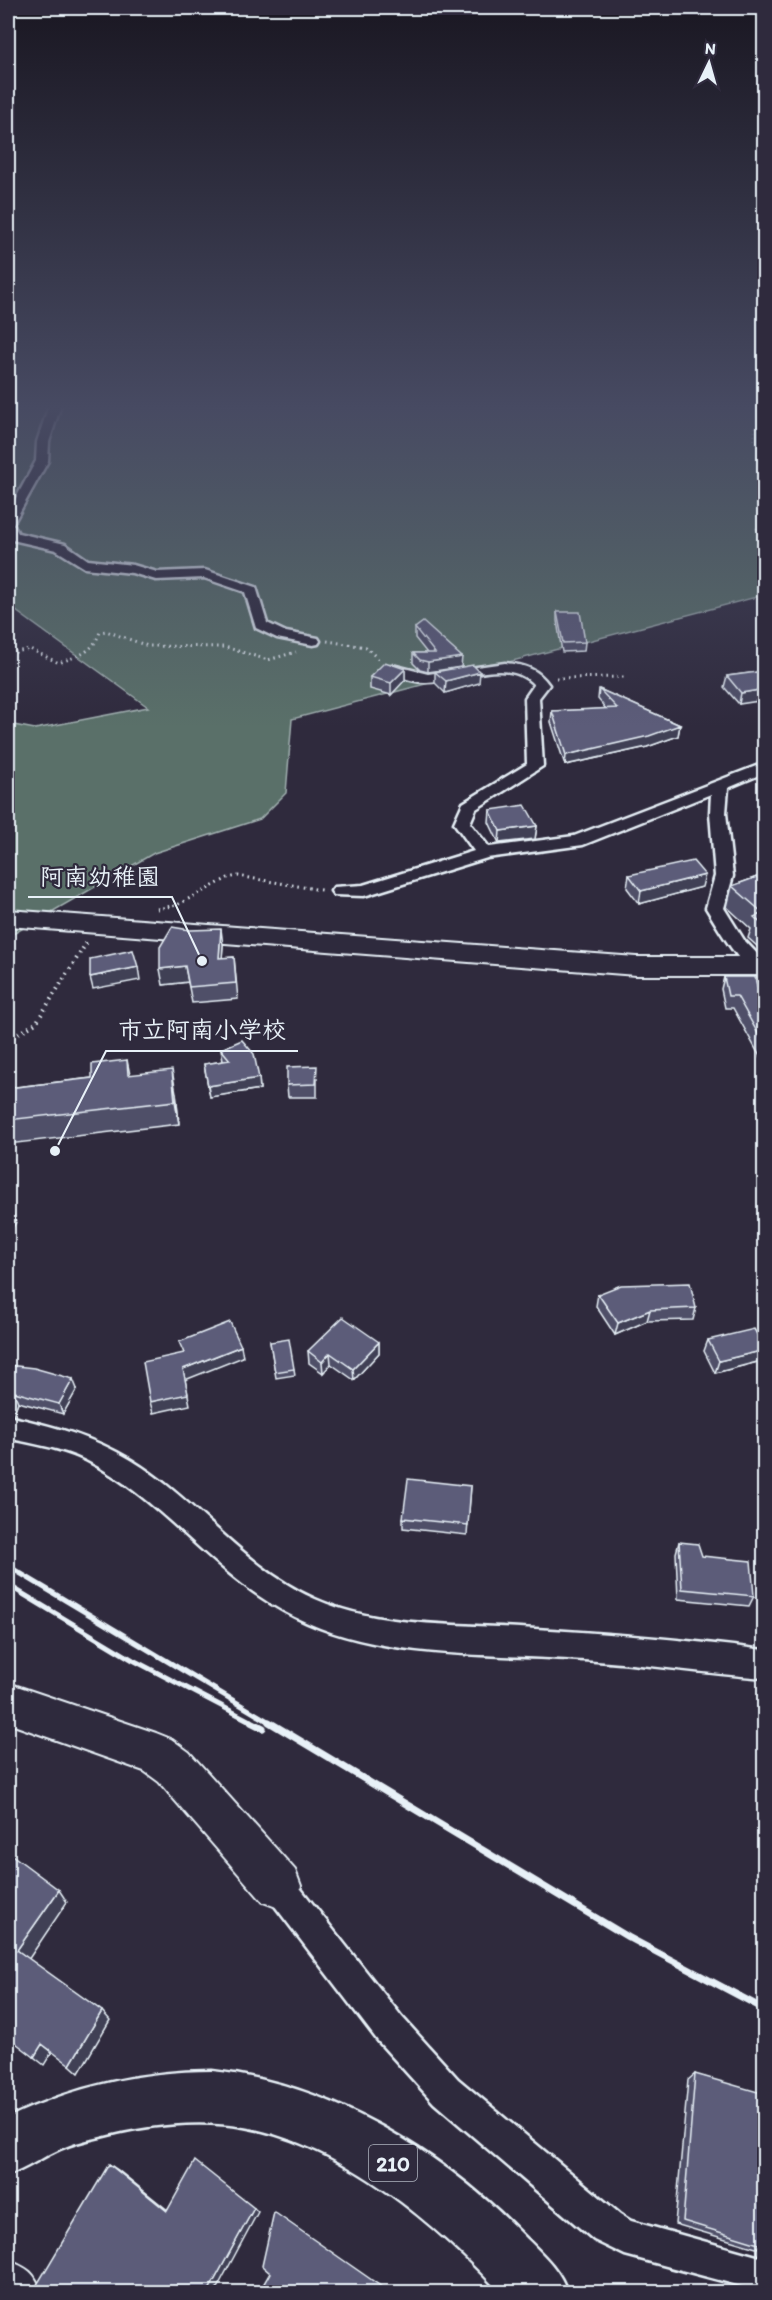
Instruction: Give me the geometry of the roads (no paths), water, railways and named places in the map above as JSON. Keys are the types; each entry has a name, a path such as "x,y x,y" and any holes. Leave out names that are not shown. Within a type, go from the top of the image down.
{"highway":[{"name":"210","path":"8,2148 77,2116 114,2106 211,2097 285,2110 337,2131 390,2161 474,2226 539,2292"}],"street":[{"path":"8,524 13,536 60,547 85,564 133,569 156,576 206,574 251,590 261,625 282,635 313,641"},
{"path":"392,669 426,679 509,667 528,670 542,685 532,698 535,766 469,807 464,815 462,823 485,853"},
{"path":"340,891 364,890 485,853 577,841 765,768"},
{"path":"720,787 717,813 724,870 715,908 738,945 762,968"},
{"path":"8,918 636,966 762,968"},
{"path":"8,1427 94,1451 161,1497 249,1575 277,1594 335,1620 411,1635 669,1652 765,1664"},
{"path":"8,1703 156,1754 174,1767 279,1886 390,2029 446,2091 607,2227 626,2237 765,2276"},
{"path":"8,2286 15,2292"}],"railway":[{"path":"8,1566 271,1723"},
{"path":"8,1585 133,1660 254,1723"},
{"path":"251,1722 263,1728"},
{"path":"269,1722 628,1937 764,2009"}],"place":[{"name":"阿南幼稚園","path":"202,961"},
{"name":"市立阿南小学校","path":"55,1151"}]}
